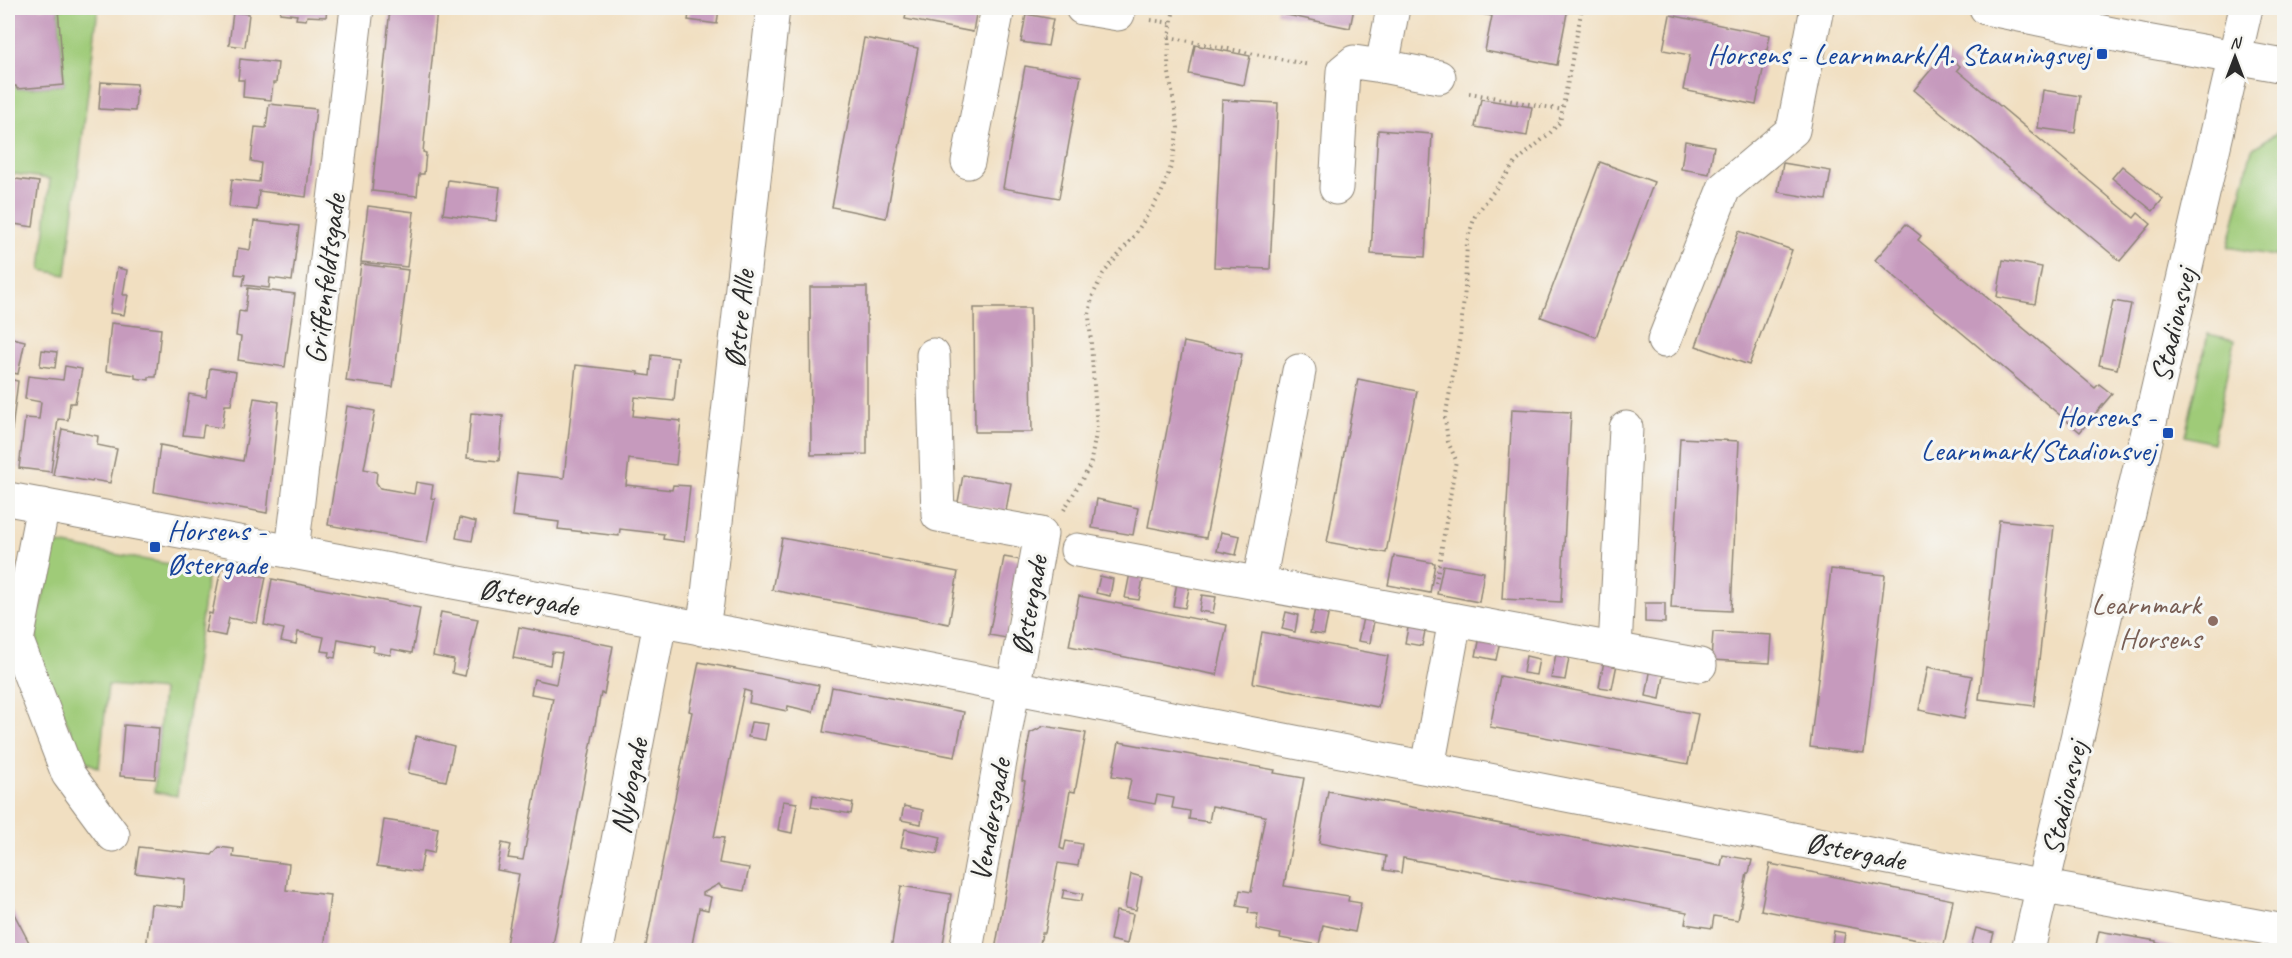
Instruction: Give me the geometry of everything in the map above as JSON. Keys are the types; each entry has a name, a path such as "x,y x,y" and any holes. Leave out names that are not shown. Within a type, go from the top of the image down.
{"street":[{"name":"Griffenfeldtsgade","path":"292,551 357,8"},
{"name":"Østre Alle","path":"702,629 707,603 773,8"},
{"path":"968,162 998,8"},
{"path":"1082,8 1118,14"},
{"path":"1382,66 1393,8"},
{"path":"1664,341 1724,188 1793,130 1817,8"},
{"path":"1986,8 2146,41 2284,66"},
{"name":"Stadionsvej","path":"2028,951 2246,8"},
{"path":"1336,188 1343,71 1354,62 1439,77"},
{"name":"Østergade","path":"933,355 938,515 1041,534 1014,689"},
{"path":"1258,583 1299,371"},
{"path":"1615,649 1626,428"},
{"name":"Østergade","path":"8,499 292,551 2284,931"},
{"path":"43,505 17,641 68,774 113,835"},
{"name":"Østergade","path":"1077,550 1700,665"},
{"path":"1428,767 1442,617"},
{"name":"Nybogade","path":"597,951 660,622"},
{"name":"Vendersgade","path":"966,951 1014,689"}],"path":[{"path":"1041,534 1063,513 1090,466 1097,428 1089,315 1092,297 1103,274 1134,236 1161,194 1172,164 1178,128 1168,67 1169,38 1174,8"},
{"path":"1442,617 1441,559 1447,504 1456,460 1448,442 1445,418 1460,337 1467,241 1475,216 1516,162 1560,122 1582,8"},
{"path":"1169,38 1343,71"},
{"path":"1439,77 1468,93 1563,110"}],"green space":[{"path":"58,8 98,8 66,275 41,270 50,179 8,173 8,86 16,86 18,89 64,85"},
{"path":"2284,128 2284,258 2228,247 2252,149"},
{"path":"2208,334 2235,340 2213,443 2185,436"},
{"path":"59,544 208,571 177,796 154,792 163,690 108,685 99,768 89,763 81,755 38,655 36,632 52,550"}],"building":[{"path":"8,8 58,8 64,85 17,89 16,86 8,86"},
{"path":"281,8 327,8 326,17 307,16 306,20 296,19 297,15 280,13"},
{"path":"390,8 445,8 445,10 437,9 423,152 426,153 424,174 419,174 417,196 372,191"},
{"path":"690,8 719,8 717,24 688,20"},
{"path":"907,8 977,8 973,32 905,19"},
{"path":"1278,8 1354,8 1350,28 1277,13"},
{"path":"1464,8 1568,8 1557,65 1485,51 1492,16 1463,10"},
{"path":"233,12 249,14 245,47 229,45"},
{"path":"1026,14 1053,19 1048,46 1021,42"},
{"path":"1670,15 1770,35 1756,105 1683,90 1690,55 1663,50"},
{"path":"864,38 918,48 886,218 832,207"},
{"path":"1195,45 1250,56 1244,85 1189,74"},
{"path":"1945,53 1960,66 1957,70 2134,218 2138,213 2151,224 2120,261 1914,90"},
{"path":"240,59 278,63 271,100 243,97 244,80 238,80"},
{"path":"1025,66 1081,76 1059,198 1003,188"},
{"path":"101,82 137,84 135,111 99,109"},
{"path":"2043,90 2080,96 2075,133 2038,128"},
{"path":"1481,99 1532,107 1527,136 1475,127"},
{"path":"1222,100 1278,103 1270,269 1214,267"},
{"path":"269,104 316,109 306,197 259,191 257,210 229,207 232,179 259,182 261,163 251,161 255,127 266,128"},
{"path":"1378,130 1432,134 1425,257 1371,254"},
{"path":"1685,141 1714,146 1709,174 1681,169"},
{"path":"1600,162 1654,182 1596,337 1541,317"},
{"path":"1783,163 1831,171 1826,200 1778,192"},
{"path":"2122,166 2163,199 2153,211 2112,178"},
{"path":"8,178 39,182 33,227 8,223"},
{"path":"448,180 500,187 496,221 443,214"},
{"path":"368,206 414,212 407,267 361,262"},
{"path":"254,221 299,226 292,281 270,278 269,288 243,285 245,275 235,274 238,248 250,250"},
{"path":"1906,224 1921,236 1918,240 2095,388 2099,384 2112,394 2080,432 1875,260"},
{"path":"1739,231 1792,250 1749,365 1696,346"},
{"path":"2003,260 2042,267 2035,304 1997,297"},
{"path":"361,264 408,270 393,387 346,381"},
{"path":"117,268 127,270 123,295 128,295 124,315 110,313"},
{"path":"810,287 867,287 867,454 811,455"},
{"path":"248,288 295,294 285,367 238,360 241,337 236,336 239,311 245,312"},
{"path":"2113,301 2131,304 2117,369 2099,365"},
{"path":"974,308 1030,308 1032,432 975,432"},
{"path":"111,323 161,329 156,377 149,377 149,380 135,378 135,375 106,371"},
{"path":"8,337 25,341 18,374 8,372"},
{"path":"1184,342 1242,354 1206,538 1148,527"},
{"path":"42,350 57,352 55,368 40,366"},
{"path":"652,355 678,358 674,401 635,397 633,416 681,421 676,465 629,459 626,485 672,490 673,485 690,486 684,542 663,539 664,534 620,529 619,536 558,529 559,522 512,516 517,473 564,478 576,365 638,372 638,374 650,376"},
{"path":"65,366 82,369 75,403 70,403 68,420 58,419 51,472 19,468 25,418 39,419 41,402 25,399 28,376 63,380"},
{"path":"210,368 236,372 231,405 225,405 222,428 204,425 202,437 183,435 189,394 206,397"},
{"path":"8,379 18,381 9,454 8,454"},
{"path":"1358,379 1417,391 1386,553 1327,542"},
{"path":"254,398 279,402 267,513 154,492 160,445 243,461"},
{"path":"347,406 375,411 364,469 377,472 376,482 380,488 414,494 416,482 433,485 431,498 435,499 427,543 328,525"},
{"path":"1512,409 1571,412 1561,602 1502,599"},
{"path":"471,413 503,416 499,461 467,458"},
{"path":"62,429 98,436 97,445 117,449 110,483 53,475"},
{"path":"1680,438 1739,441 1731,611 1671,608"},
{"path":"963,475 1011,483 1006,511 958,502"},
{"path":"1097,499 1138,508 1133,535 1092,528"},
{"path":"460,518 476,522 472,541 456,538"},
{"path":"1999,520 2054,526 2034,706 1979,699"},
{"path":"1221,532 1240,536 1236,555 1217,551"},
{"path":"782,538 958,572 949,624 772,590"},
{"path":"1394,556 1435,563 1430,593 1388,585"},
{"path":"1004,557 1021,560 1006,638 989,635"},
{"path":"1443,565 1484,572 1479,602 1437,594"},
{"path":"221,568 266,577 257,623 229,618 225,636 205,632 209,613 212,614"},
{"path":"1131,568 1145,570 1139,600 1125,598"},
{"path":"1831,569 1885,575 1864,753 1810,747"},
{"path":"1100,576 1113,579 1110,596 1096,593"},
{"path":"1178,576 1191,579 1185,608 1173,606"},
{"path":"272,579 420,608 412,653 392,649 390,655 373,652 374,646 338,639 335,658 329,657 330,652 321,651 324,637 298,632 296,644 281,641 284,629 264,625"},
{"path":"1202,595 1216,597 1213,613 1199,611"},
{"path":"1079,596 1227,625 1217,675 1069,646"},
{"path":"1316,603 1330,606 1324,635 1310,633"},
{"path":"1645,603 1665,603 1665,623 1645,622"},
{"path":"441,612 478,619 465,676 452,673 454,660 433,656"},
{"path":"1286,612 1298,615 1295,632 1282,629"},
{"path":"1364,613 1375,615 1370,643 1358,641"},
{"path":"1409,623 1426,626 1422,646 1405,643"},
{"path":"519,627 613,646 604,694 601,693 552,950 505,950 519,874 497,870 502,843 511,845 508,858 523,860 553,698 531,694 534,679 556,684 562,653 552,652 550,665 513,658"},
{"path":"1262,632 1388,656 1378,707 1253,683"},
{"path":"1713,632 1772,635 1770,663 1711,660"},
{"path":"1480,637 1500,641 1496,660 1476,656"},
{"path":"1557,649 1570,652 1565,680 1551,678"},
{"path":"1526,656 1539,659 1536,675 1523,673"},
{"path":"1605,656 1618,659 1612,689 1599,687"},
{"path":"699,662 819,685 813,712 788,706 787,711 749,703 751,692 744,690 714,837 724,838 719,863 749,868 744,891 721,887 719,884 703,893 711,897 708,910 699,908 691,950 645,950 692,712 689,711"},
{"path":"1651,667 1665,670 1660,699 1646,696"},
{"path":"1928,667 1972,676 1964,719 1919,710"},
{"path":"1500,676 1698,714 1688,764 1490,727"},
{"path":"832,687 964,712 955,757 823,732"},
{"path":"751,722 768,724 765,740 748,737"},
{"path":"124,725 159,728 155,779 120,776"},
{"path":"1044,726 1086,733 1075,792 1070,791 1060,848 1064,850 1066,841 1082,844 1078,866 1058,863 1045,933 1042,933 1039,950 995,950 1025,781 1022,780 1030,733"},
{"path":"416,736 454,746 446,781 408,773"},
{"path":"1119,742 1275,770 1274,773 1304,778 1284,886 1349,896 1348,901 1361,903 1355,932 1323,925 1319,945 1280,938 1281,934 1256,929 1258,914 1248,913 1249,908 1237,906 1240,890 1251,892 1265,816 1212,806 1209,822 1189,819 1190,811 1172,808 1174,798 1157,795 1155,804 1127,799 1131,779 1112,776"},
{"path":"1328,791 1721,866 1723,855 1752,860 1749,873 1747,873 1738,920 1714,916 1712,928 1685,924 1687,912 1403,858 1401,873 1384,870 1386,856 1319,843"},
{"path":"813,795 853,803 851,814 811,807"},
{"path":"783,801 797,803 792,833 778,830"},
{"path":"904,806 923,810 921,824 901,820"},
{"path":"384,820 438,828 434,853 424,851 420,872 377,866"},
{"path":"905,829 941,837 937,854 901,847"},
{"path":"139,847 212,855 219,847 234,849 233,857 289,864 286,890 330,895 324,950 146,950 151,904 183,907 185,879 135,873"},
{"path":"1770,864 1953,900 1944,945 1761,910"},
{"path":"1131,874 1142,877 1136,910 1125,908"},
{"path":"901,886 951,894 942,950 891,950"},
{"path":"1064,890 1083,894 1081,901 1062,898"},
{"path":"11,908 33,950 8,950 8,910"},
{"path":"1116,911 1133,914 1127,944 1110,940"},
{"path":"1976,928 1994,933 1989,950 1970,950"},
{"path":"1834,931 1845,933 1843,945 1832,944"},
{"path":"2099,931 2156,941 2156,943 2174,947 2173,950 2095,950"}],"place":[{"name":"Horsens - Learnmark/A. Stauningsvej","path":"2102,54"},
{"name":"Horsens - Learnmark/Stadionsvej","path":"2168,433"},
{"name":"Horsens - Østergade","path":"155,547"},
{"name":"Learnmark Horsens","path":"2213,621"}]}
